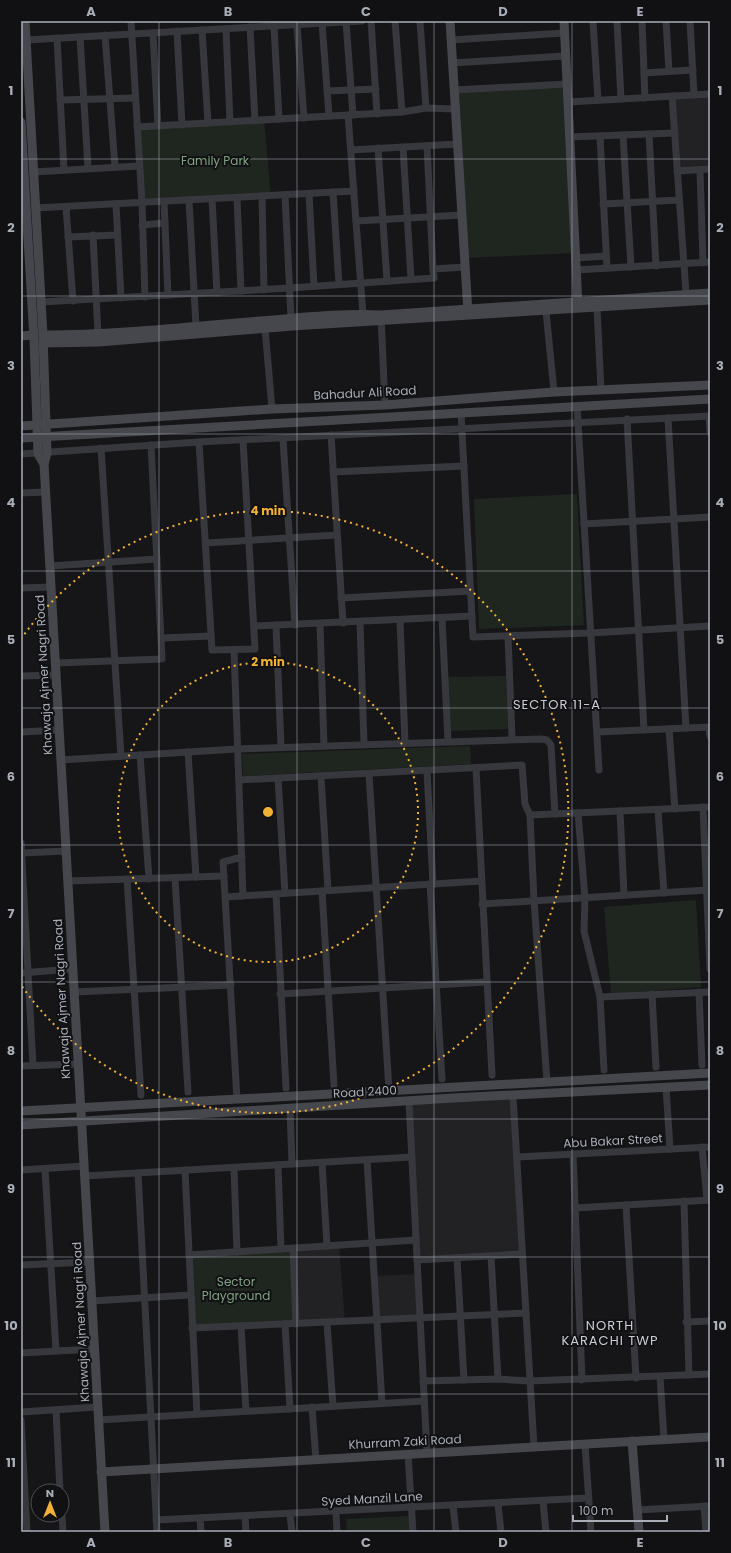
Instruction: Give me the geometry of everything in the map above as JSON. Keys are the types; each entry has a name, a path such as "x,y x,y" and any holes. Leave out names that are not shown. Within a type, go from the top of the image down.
{"street":[{"path":"25,21 26,40 24,54 41,302 40,338 43,453"},
{"path":"131,21 142,203 145,297"},
{"path":"26,40 226,29 248,26 362,21"},
{"path":"371,21 378,114"},
{"path":"395,21 402,112"},
{"path":"420,21 426,108"},
{"path":"450,21 468,312"},
{"path":"564,21 578,306"},
{"path":"593,21 598,100"},
{"path":"617,21 621,99"},
{"path":"642,21 645,98"},
{"path":"666,21 669,71"},
{"path":"690,21 694,95"},
{"path":"346,22 352,90 351,150 363,314"},
{"path":"322,23 329,116"},
{"path":"297,25 304,118"},
{"path":"248,26 255,121"},
{"path":"274,26 279,119"},
{"path":"226,29 230,122"},
{"path":"202,30 208,124"},
{"path":"177,31 182,125"},
{"path":"154,33 158,126"},
{"path":"451,40 564,33"},
{"path":"105,35 114,167"},
{"path":"80,37 88,168"},
{"path":"57,38 64,170"},
{"path":"452,63 565,56"},
{"path":"644,73 693,70"},
{"path":"454,90 567,84"},
{"path":"327,91 376,88"},
{"path":"568,102 710,94"},
{"path":"672,96 682,264 686,293"},
{"path":"60,100 109,97 135,98"},
{"path":"137,127 378,114 426,108 455,109"},
{"path":"21,122 25,238 40,338"},
{"path":"649,134 656,266"},
{"path":"570,137 675,134"},
{"path":"623,135 631,267"},
{"path":"600,136 607,268"},
{"path":"351,150 457,144"},
{"path":"41,302 264,290 434,278 427,146"},
{"path":"403,147 411,279"},
{"path":"378,148 387,281"},
{"path":"33,172 139,166"},
{"path":"677,171 710,169"},
{"path":"576,270 706,263 700,170"},
{"path":"35,208 354,191"},
{"path":"333,192 339,284"},
{"path":"309,194 314,286"},
{"path":"285,195 291,318"},
{"path":"262,196 264,290"},
{"path":"237,198 241,291"},
{"path":"212,199 217,292"},
{"path":"188,200 196,326"},
{"path":"603,204 679,200"},
{"path":"164,202 168,295"},
{"path":"116,204 120,298"},
{"path":"66,207 73,301"},
{"path":"356,221 462,215"},
{"path":"142,225 165,223"},
{"path":"94,235 98,334"},
{"path":"68,237 117,235"},
{"path":"576,258 606,256"},
{"path":"433,269 465,267"},
{"path":"468,312 546,311 686,293 710,293"},
{"path":"21,336 99,342 468,312 578,306 597,308 710,300"},
{"path":"597,308 601,390"},
{"path":"546,311 554,392"},
{"path":"40,338 291,318 363,314 381,318"},
{"path":"381,318 385,405"},
{"path":"265,328 272,409"},
{"name":"Bahadur Ali Road","path":"21,426 272,409 385,405 554,392 710,385"},
{"path":"530,394 530,409"},
{"name":"Bahadur Ali Road","path":"21,438 710,399"},
{"path":"577,406 599,770"},
{"path":"461,413 473,637 590,633 710,626"},
{"path":"21,454 199,442 283,439 331,434 462,430 578,424 627,419 710,416 710,431"},
{"path":"668,418 686,728"},
{"path":"627,419 644,730"},
{"path":"331,434 343,623"},
{"path":"283,439 295,625"},
{"path":"199,442 212,650 234,650 255,649 243,440"},
{"path":"56,663 162,659 150,445"},
{"path":"101,448 107,562 121,756"},
{"name":"Khawaja Ajmer Nagri Road","path":"43,453 57,675 104,1532"},
{"path":"333,472 464,466"},
{"path":"21,493 46,492"},
{"path":"584,524 710,517"},
{"path":"206,543 337,535"},
{"path":"50,566 157,560"},
{"path":"21,588 51,587"},
{"path":"341,598 471,591"},
{"path":"254,626 400,621 472,616"},
{"path":"442,618 448,741"},
{"path":"400,621 405,742"},
{"path":"360,622 364,744"},
{"path":"320,624 324,746"},
{"path":"276,625 281,747"},
{"path":"162,638 211,636"},
{"path":"508,636 512,738"},
{"path":"234,650 243,896"},
{"path":"21,676 57,675"},
{"path":"597,732 710,727 710,736"},
{"path":"669,729 675,809"},
{"path":"21,732 60,730"},
{"path":"61,760 281,747 512,738 541,739 547,740 551,745 555,814"},
{"path":"188,752 196,877"},
{"path":"140,755 149,879"},
{"path":"239,780 321,777 522,765 525,804 530,815 534,900 547,1082"},
{"path":"476,768 492,1076"},
{"path":"427,771 442,1079"},
{"path":"369,774 389,1090"},
{"path":"321,777 328,991 334,1085"},
{"path":"278,778 285,893"},
{"path":"530,815 707,807 707,890 710,969"},
{"path":"658,810 664,893"},
{"path":"620,811 624,895"},
{"path":"578,813 585,898 584,931 600,997 604,1070"},
{"path":"21,843 24,972 33,1066"},
{"path":"21,853 66,851"},
{"path":"237,1099 223,862 242,857"},
{"path":"68,881 224,876"},
{"path":"175,878 188,1092"},
{"path":"127,879 141,1095"},
{"path":"226,897 481,881"},
{"path":"482,904 707,890"},
{"path":"276,894 286,1088"},
{"path":"24,972 72,969"},
{"path":"280,994 486,982"},
{"path":"74,992 231,985"},
{"path":"699,992 702,1065"},
{"path":"600,997 710,992"},
{"path":"652,994 656,1067"},
{"path":"21,1066 78,1064"},
{"name":"Road 2400","path":"21,1111 710,1073"},
{"name":"Road 2400","path":"21,1125 81,1120 409,1102 453,1098 710,1085"},
{"path":"452,1087 453,1098"},
{"path":"666,1088 670,1148"},
{"path":"513,1096 534,1447"},
{"path":"409,1102 427,1453"},
{"path":"290,1108 292,1164"},
{"path":"576,1208 708,1200 702,1147"},
{"name":"Abu Bakar Street","path":"517,1157 710,1147"},
{"path":"573,1154 582,1380"},
{"path":"85,1176 412,1158"},
{"path":"367,1160 382,1403"},
{"path":"322,1163 327,1246"},
{"path":"278,1165 281,1249"},
{"path":"21,1170 84,1166"},
{"path":"234,1168 237,1252"},
{"path":"45,1169 56,1351"},
{"path":"185,1170 197,1414"},
{"path":"138,1173 157,1532"},
{"path":"684,1201 686,1322 689,1375"},
{"path":"626,1205 636,1378"},
{"path":"188,1255 416,1240"},
{"path":"293,1248 296,1324"},
{"path":"417,1260 522,1254"},
{"path":"491,1256 498,1379"},
{"path":"457,1258 464,1380"},
{"path":"21,1265 89,1262"},
{"path":"92,1301 190,1295"},
{"path":"192,1328 420,1319 526,1313"},
{"path":"686,1322 710,1321"},
{"path":"327,1323 333,1406"},
{"path":"285,1324 290,1409"},
{"path":"241,1326 246,1411"},
{"path":"21,1353 94,1349"},
{"path":"423,1381 498,1379 529,1382 710,1374"},
{"path":"660,1377 664,1439"},
{"path":"98,1420 424,1401"},
{"path":"21,1412 97,1407"},
{"path":"312,1407 316,1460"},
{"path":"56,1410 60,1483"},
{"path":"21,1420 27,1532"},
{"name":"Khurram Zaki Road","path":"101,1472 710,1436"},
{"path":"632,1441 639,1532"},
{"path":"585,1444 591,1532"},
{"path":"408,1454 413,1532"},
{"name":"Syed Manzil Lane","path":"156,1520 412,1509 588,1498"},
{"path":"544,1501 546,1532"},
{"path":"498,1504 501,1532"},
{"path":"453,1506 456,1532"},
{"path":"637,1510 707,1506 706,1532"},
{"path":"336,1512 337,1532"},
{"path":"290,1515 292,1532"},
{"path":"245,1516 246,1532"},
{"path":"200,1518 201,1532"}],"shaded area":[{"path":"710,94 710,169 677,171 672,96"},
{"path":"513,1096 522,1254 417,1260 409,1102"},
{"path":"339,1245 345,1322 296,1324 293,1248"},
{"path":"418,1274 420,1319 376,1320 374,1276"}],"green space":[{"path":"567,84 575,253 464,258 454,90"},
{"name":"Family Park","path":"264,120 271,196 142,203 137,127"},
{"path":"577,494 584,625 479,629 474,499"},
{"path":"506,676 508,729 450,731 447,677"},
{"path":"470,746 471,764 243,776 242,754"},
{"path":"696,900 701,987 611,994 604,907"},
{"name":"Sector Playground","path":"293,1248 296,1324 192,1328 189,1255"},
{"path":"409,1516 410,1532 347,1532 346,1519"}],"district":[{"name":"SECTOR 11-A","path":"557,704"},
{"name":"NORTH KARACHI TWP","path":"610,1332"}]}
